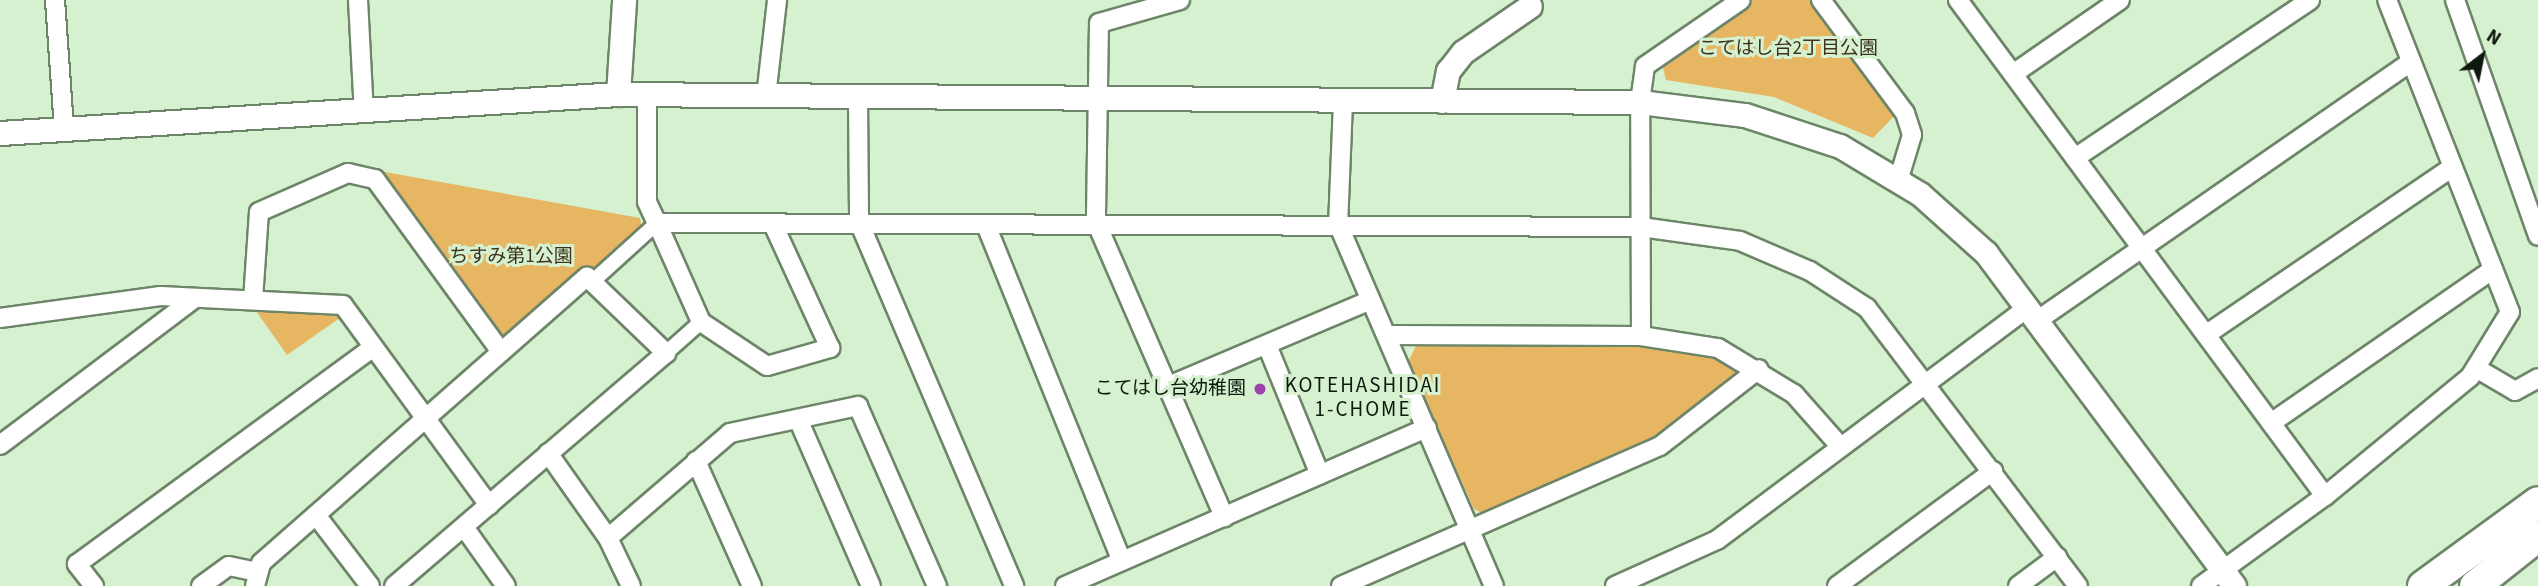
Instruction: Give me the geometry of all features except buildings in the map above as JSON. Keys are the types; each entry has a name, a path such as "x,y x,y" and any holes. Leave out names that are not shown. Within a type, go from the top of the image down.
{"highway":[{"path":"2423,586 2535,505"},
{"path":"2475,586 2537,543"}],"street":[{"path":"55,0 64,128"},
{"path":"358,0 364,113"},
{"path":"618,94 624,0"},
{"path":"766,97 777,0"},
{"path":"1180,0 1099,23 1096,222 1224,517"},
{"path":"1641,336 1640,102 1645,66 1741,0"},
{"path":"1821,0 1905,113 1912,135 1898,181"},
{"path":"1958,0 2325,496"},
{"path":"2013,74 2120,0"},
{"path":"2075,158 2310,0"},
{"path":"2200,586 2228,578 2476,368 2510,313 2387,0"},
{"path":"2455,0 2538,236"},
{"path":"1442,101 1448,71 1463,52 1534,3"},
{"path":"1615,586 1717,540 1927,383 2033,313 2142,247 2411,62"},
{"path":"0,133 364,113 618,94 858,99 1096,97 1343,102 1640,102 1745,115 1796,129 1840,146 1920,194 1986,253 2228,578"},
{"path":"647,94 647,202 701,322 767,366 830,348 773,224"},
{"path":"858,99 859,222 1014,586"},
{"path":"1343,102 1338,224 1494,586"},
{"path":"2207,334 2453,167"},
{"path":"253,300 259,212 348,173 375,179 501,352"},
{"path":"592,282 657,223 859,222 986,225 1096,222 1641,227 1740,241 1810,271 1867,308 1927,383 2078,586"},
{"path":"986,225 1122,561"},
{"path":"2271,423 2493,268"},
{"path":"201,586 229,566 256,579 261,563 587,277 666,353"},
{"path":"0,318 161,296 343,305 489,505"},
{"path":"0,444 195,298"},
{"path":"1166,387 1369,300"},
{"path":"394,586 701,322"},
{"path":"1388,335 1641,336 1718,348 1759,369 1794,394 1840,446"},
{"path":"1267,345 1320,475"},
{"path":"93,586 77,564 373,347"},
{"path":"2476,368 2515,391 2538,377"},
{"path":"1341,586 1660,446 1759,369"},
{"path":"608,538 730,433 858,406 937,586"},
{"path":"798,419 871,586"},
{"path":"1065,586 1427,429"},
{"path":"548,453 608,538 631,586"},
{"path":"696,461 752,586"},
{"path":"1837,586 1993,471"},
{"path":"2535,505 2537,543"},
{"path":"316,514 370,586"},
{"path":"464,527 506,586"},
{"path":"2018,586 2057,557"}],"green space":[{"name":"こてはし台2丁目公園","path":"1753,0 1813,0 1896,114 1873,138 1774,97 1666,80 1662,64"},
{"name":"ちすみ第1公園","path":"374,170 640,218 642,229 506,338 494,334"},
{"path":"256,311 344,315 287,355"},
{"path":"1416,346 1657,347 1700,354 1738,368 1739,379 1652,443 1488,516 1474,509 1408,362"}],"place":[{"name":"こてはし台幼稚園","path":"1260,389"}],"district":[{"name":"KOTEHASHIDAI 1-CHOME","path":"1363,397"}]}
